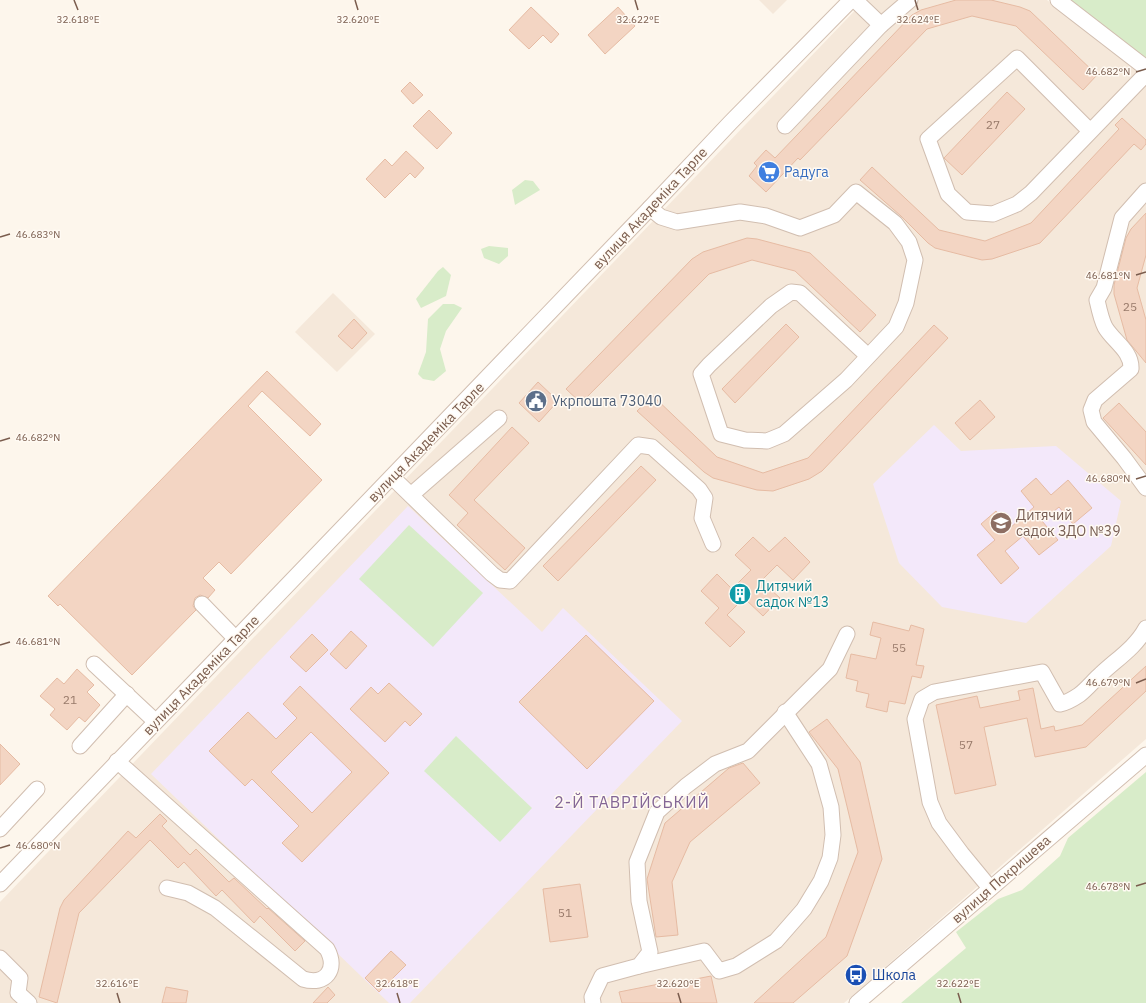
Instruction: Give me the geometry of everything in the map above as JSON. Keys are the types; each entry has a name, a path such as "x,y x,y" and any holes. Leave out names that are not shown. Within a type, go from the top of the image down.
{"street":[{"name":"вулиця Академіка Тарле","path":"0,884 730,123 851,0"},
{"path":"855,0 881,25"},
{"path":"785,126 881,25 910,0"},
{"path":"1058,0 1146,68"},
{"path":"1090,132 1017,58 928,139 948,194 967,212 993,214 1017,204 1031,193 1090,132 1146,74"},
{"path":"1146,190 1122,218 1104,288 1097,300 1105,327 1127,353 1131,363 1131,369 1095,400 1091,410 1094,422 1146,488"},
{"path":"650,208 661,217 676,222 740,212 766,216 800,228 834,216 856,192 895,223 909,242 915,260 906,303 896,327 846,380 784,434 767,441 745,440 720,434 701,374 766,311 791,292 800,293 868,356"},
{"path":"411,495 499,418"},
{"path":"392,477 492,574 500,580 510,581 638,445 652,447 699,489 705,498 702,518 713,544"},
{"path":"202,604 236,639"},
{"path":"990,888 939,823 930,802 915,719 922,699 934,692 1042,672 1060,704 1066,703 1080,695 1101,674 1125,654 1146,628"},
{"path":"639,966 650,952 639,901 637,862 657,812 686,786 715,764 748,751 785,712 830,669 847,634"},
{"path":"94,664 155,721"},
{"path":"80,746 127,694"},
{"path":"593,1003 592,997 602,976 639,966 704,951 719,971 736,966 776,941 804,909 821,881 830,858 833,835 832,808 819,764 785,712"},
{"name":"вулиця Покришева","path":"857,1003 1146,755"},
{"path":"117,761 327,949 333,963 331,970 321,979 315,981 303,979 215,908 188,893 167,888"},
{"path":"0,829 38,789"},
{"path":"0,958 20,978 18,993 29,1003"}],"shaded area":[{"path":"759,0 787,0 773,14"},
{"name":"2-Й ТАВРІЙСЬКИЙ","path":"865,0 1047,0 1146,77 1146,739 844,1003 0,1003 0,902"},
{"path":"333,293 375,334 337,372 295,332"},
{"name":"Дитячий садок ЗДО №39","path":"934,425 961,451 1056,446 1121,501 1111,546 1026,623 942,607 899,563 873,484"},
{"path":"408,506 542,632 563,608 682,721 410,1003 389,1003 151,774"}],"green space":[{"path":"1068,0 1146,0 1146,61"},
{"path":"525,180 533,181 540,190 515,205 512,190"},
{"path":"489,246 508,248 508,256 499,264 484,258 481,249"},
{"path":"443,267 451,275 446,296 421,308 416,299 438,271"},
{"path":"443,304 454,304 462,308 446,331 440,349 446,371 434,381 423,379 418,374 426,352 428,319"},
{"path":"409,525 483,593 433,647 359,579"},
{"path":"456,736 532,808 500,842 424,771"},
{"path":"1146,772 1146,1003 901,1003 966,948 956,932 998,899 1022,890 1060,856 1068,838"}],"building":[{"path":"956,0 991,0 1030,11 1097,75 1083,90 1016,26 972,16 927,29 800,160 798,158 766,192 749,176 757,166 754,163 766,150 775,158 912,15 921,10"},
{"path":"531,7 559,34 551,43 543,35 529,49 509,30"},
{"path":"618,7 635,26 605,54 588,35"},
{"path":"410,82 423,95 413,104 401,91"},
{"path":"1007,92 1025,109 962,175 944,158"},
{"path":"429,110 452,133 437,149 413,126"},
{"path":"1122,118 1146,140 1146,144 1141,150 1134,144 1040,243 992,259 982,260 935,248 860,180 872,167 939,230 985,241 1031,223 1119,129 1115,125"},
{"path":"406,151 424,168 415,178 410,173 385,198 366,179 385,159 392,166"},
{"path":"1146,213 1146,255 1137,288 1146,320 1146,363 1127,340 1114,294 1114,285 1126,238 1131,229"},
{"path":"747,238 757,239 810,253 876,315 860,332 795,271 752,260 709,274 581,403 566,389 692,259 703,252"},
{"path":"354,319 367,333 352,349 338,336"},
{"path":"786,324 799,337 735,403 722,389"},
{"path":"934,325 948,338 822,471 809,479 773,491 757,490 713,478 704,472 637,411 653,396 717,457 763,473 808,458"},
{"path":"267,371 321,424 310,436 262,391 248,406 322,480 231,574 219,562 203,578 215,590 208,598 200,595 195,598 193,606 196,610 132,675 60,604 58,606 48,596"},
{"path":"538,382 558,401 539,422 519,403"},
{"path":"980,400 995,417 970,440 955,423"},
{"path":"1119,403 1146,432 1146,465 1103,418"},
{"path":"512,427 529,443 474,500 525,548 505,570 457,525 468,513 449,495"},
{"path":"641,466 656,480 558,581 543,566"},
{"path":"1036,478 1051,495 1068,480 1092,508 1073,524 1059,507 1042,521 1058,540 1039,555 1023,536 1005,551 1019,568 1001,584 977,555 995,540 981,524 996,511 1010,528 1034,507 1021,491"},
{"name":"Дитячий садок №13","path":"753,537 769,552 785,537 810,562 793,580 777,565 761,581 780,598 763,616 744,598 727,615 745,632 730,647 705,623 719,608 701,591 717,574 732,589 751,570 735,555"},
{"path":"873,622 909,631 911,625 924,629 916,665 924,666 921,678 912,676 905,704 889,701 887,712 866,707 869,694 856,691 858,681 846,678 851,654 876,659 881,638 870,635"},
{"path":"351,631 367,646 346,669 330,654"},
{"path":"312,634 328,650 306,672 290,657"},
{"path":"586,635 654,701 587,769 519,702"},
{"path":"1146,666 1146,691 1086,747 1035,757 1027,718 984,727 996,785 955,794 936,705 977,696 980,708 1020,700 1018,691 1033,688 1041,729 1054,726 1055,731 1082,725"},
{"path":"77,669 94,685 87,692 100,705 85,722 79,717 67,730 50,715 55,709 40,696 57,678 64,684"},
{"path":"389,683 422,714 410,726 405,721 385,742 350,709 371,687 378,694"},
{"path":"300,686 389,773 302,862 282,843 299,826 252,779 245,786 209,751 248,712 276,739 297,718 283,704","holes":["311,732 352,772 312,813 271,772"]},
{"path":"827,719 860,762 882,859 847,956 793,1003 754,1003 826,937 858,852 838,769 809,732"},
{"path":"0,744 20,764 0,785"},
{"path":"743,763 760,783 690,842 672,882 678,935 656,937 647,879 665,823 729,768"},
{"path":"160,814 167,821 162,826 190,855 196,849 229,882 234,878 267,909 268,908 305,941 295,951 260,916 254,923 222,890 216,896 184,862 178,868 150,840 79,913 57,1003 39,997 60,908 64,900 128,831 136,838"},
{"path":"580,884 588,937 550,942 543,889"},
{"path":"391,951 406,965 379,992 365,978"},
{"path":"711,976 717,1003 622,1003 619,992 659,984 660,986"},
{"path":"166,987 188,991 186,1003 162,1003"},
{"path":"328,987 335,995 327,1003 313,1003"}],"place":[{"name":"Радуга","path":"769,172"},
{"name":"Укрпошта 73040","path":"536,401"},
{"name":"Дитячий садок ЗДО №39","path":"1001,523"},
{"name":"Дитячий садок №13","path":"740,594"},
{"name":"Школа","path":"856,975"}],"district":[{"name":"2-Й ТАВРІЙСЬКИЙ","path":"632,802"}]}
